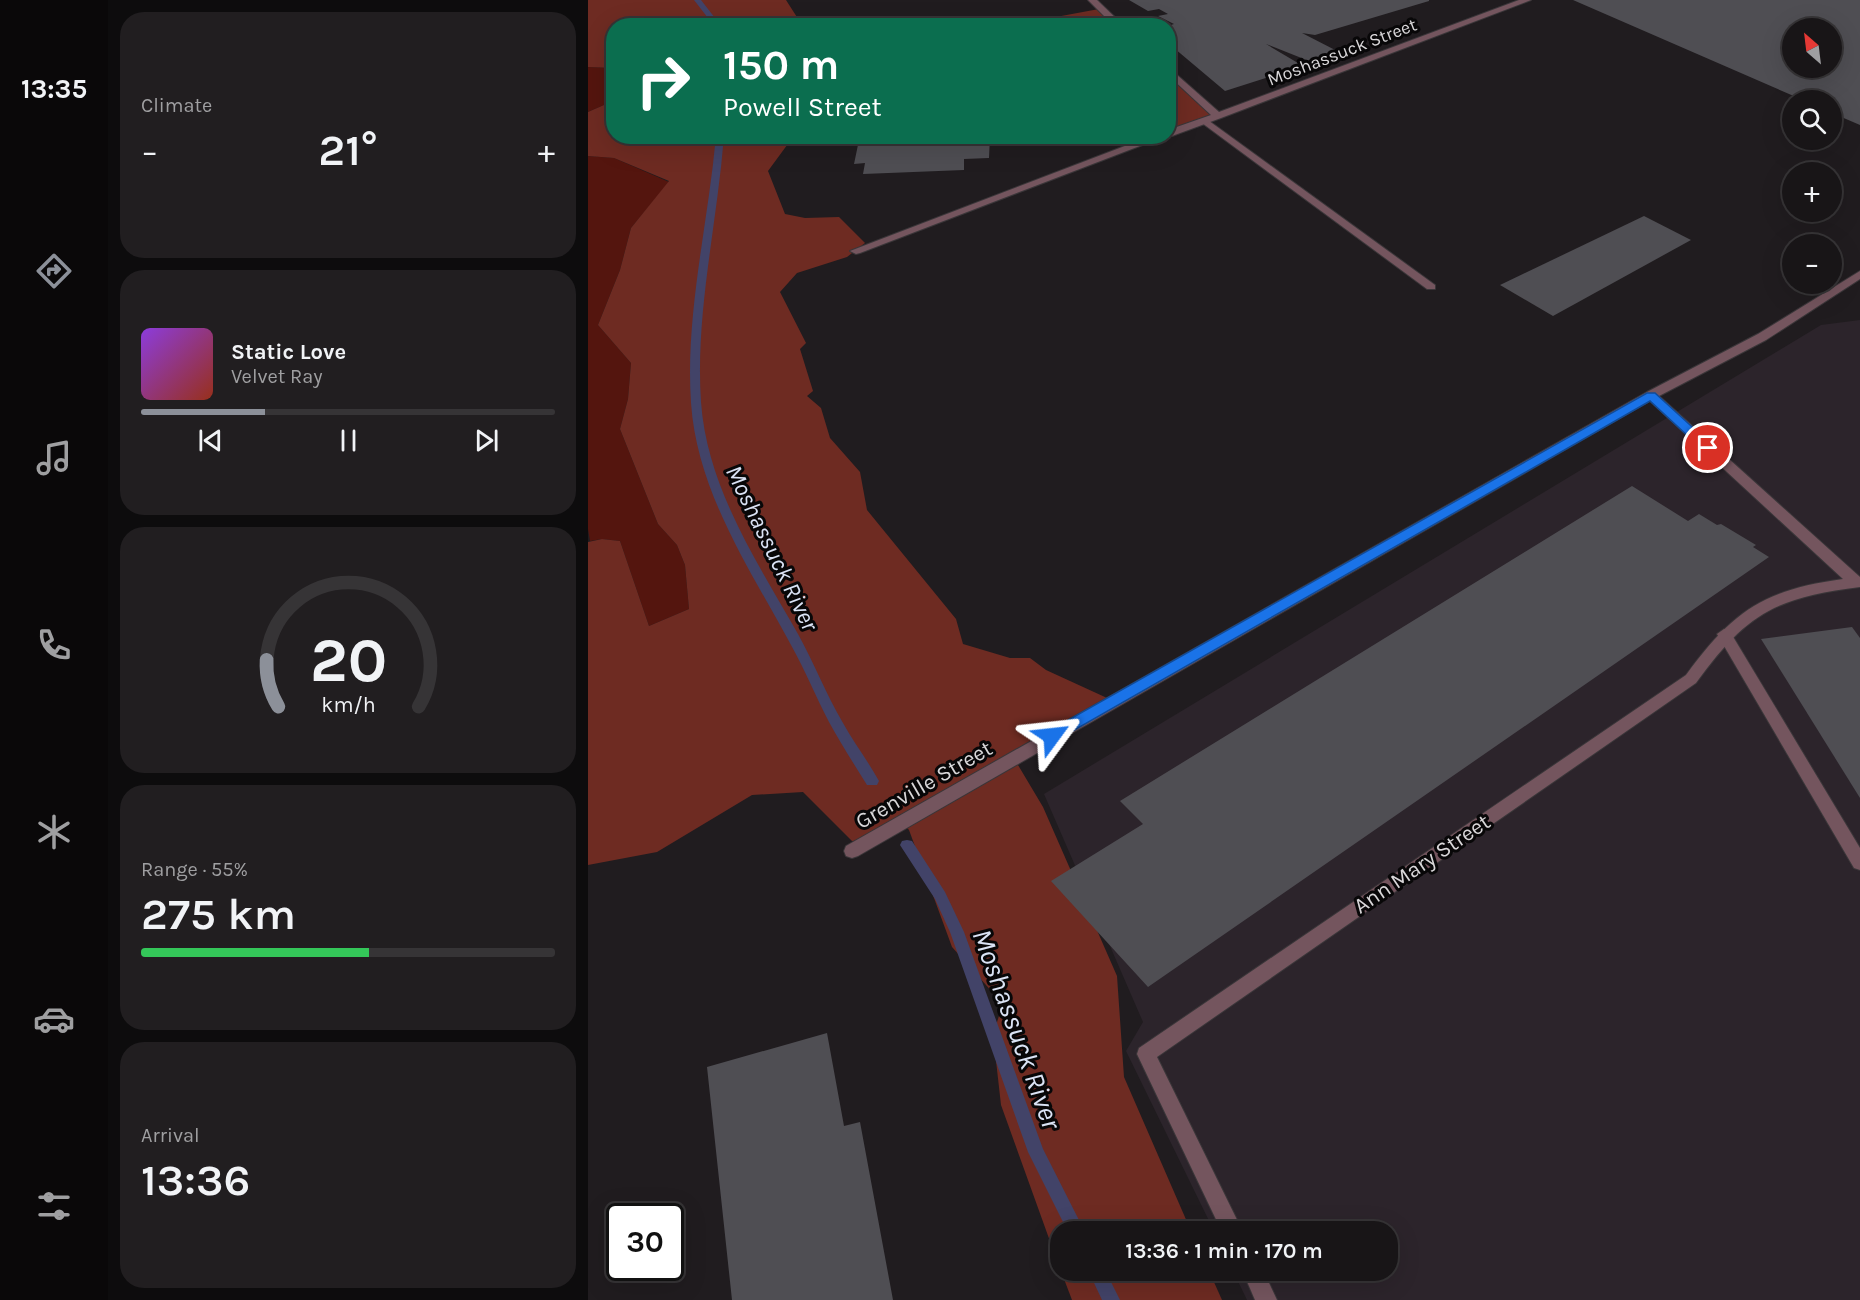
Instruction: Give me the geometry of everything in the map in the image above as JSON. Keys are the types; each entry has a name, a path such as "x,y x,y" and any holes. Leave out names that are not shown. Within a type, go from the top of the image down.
{"street":[{"path":"1092,0 1111,18"},
{"name":"Moshassuck Street","path":"1176,131 1527,0"},
{"path":"1176,77 1218,116"},
{"path":"1205,121 1431,287"},
{"path":"856,251 1140,144"},
{"name":"Grenville Street","path":"852,851 1651,395 1762,337 1860,274"},
{"path":"1651,395 1858,582"},
{"name":"Ann Mary Street","path":"1228,1221 1146,1054 1691,679 1724,634 1747,614 1767,602 1822,586 1858,582"},
{"path":"1724,634 1860,863"},
{"path":"1257,1281 1266,1300"}],"shaded area":[{"path":"588,0 786,0 798,18 606,18 606,68 588,67"},
{"path":"1099,9 1109,18 1050,18"},
{"path":"588,67 606,68 606,104 588,112"},
{"path":"1176,78 1214,114 1176,129"},
{"path":"606,104 606,144 788,144 768,171 785,214 805,218 839,217 865,243 847,257 797,273 780,292 806,343 800,349 813,391 807,396 821,408 830,438 860,472 867,510 956,619 963,644 1010,658 1030,658 1046,670 1118,703 1026,757 1018,765 1043,807 1117,976 1124,1077 1187,1221 1050,1221 1050,1241 1001,1105 993,1034 1003,1004 952,947 909,830 902,822 869,842 852,841 803,792 752,795 657,852 588,865 588,542 602,539 620,541 649,626 689,609 685,565 677,545 658,524 620,429 628,399 631,363 598,325 620,270 631,228 669,181 614,158 588,156 588,112"},
{"path":"588,156 614,158 669,182 631,228 620,270 598,325 631,363 628,399 620,429 658,524 677,545 685,565 689,609 649,626 620,541 602,539 590,541 588,529"},
{"path":"1860,320 1860,1300 1247,1300 1238,1281 1398,1281 1398,1221 1209,1221 1126,1051 1143,1022 1044,794 1821,325"},
{"path":"1065,1281 1213,1281 1222,1300 1072,1300"}],"building":[{"path":"1129,0 1429,0 1315,35 1302,33 1339,52 1309,61 1266,44 1303,66 1225,91 1176,50 1176,18 1158,16 1168,14 1159,9 1148,11"},
{"path":"1573,0 1860,0 1860,125 1842,117 1842,90 1782,91"},
{"path":"858,144 990,144 989,158 964,159 964,170 863,174 865,163 854,164"},
{"path":"1644,216 1691,240 1553,316 1500,285"},
{"path":"1632,486 1688,521 1699,514 1717,525 1721,524 1756,545 1753,547 1769,557 1148,987 1051,881 1143,824 1120,801"},
{"path":"1852,627 1860,638 1860,798 1761,639"},
{"path":"827,1033 844,1126 860,1122 893,1300 732,1300 707,1067"}],"waterway":[{"name":"Moshassuck River","path":"697,0 711,18"},
{"name":"Moshassuck River","path":"719,144 697,338 696,404 701,438 710,472 739,540 809,666 836,723 872,781"},
{"name":"Moshassuck River","path":"907,845 940,896 957,932 1036,1152 1071,1221"},
{"name":"Moshassuck River","path":"1102,1281 1111,1300"}],"route":[{"path":"1052,736 1651,395 1708,448"}]}
